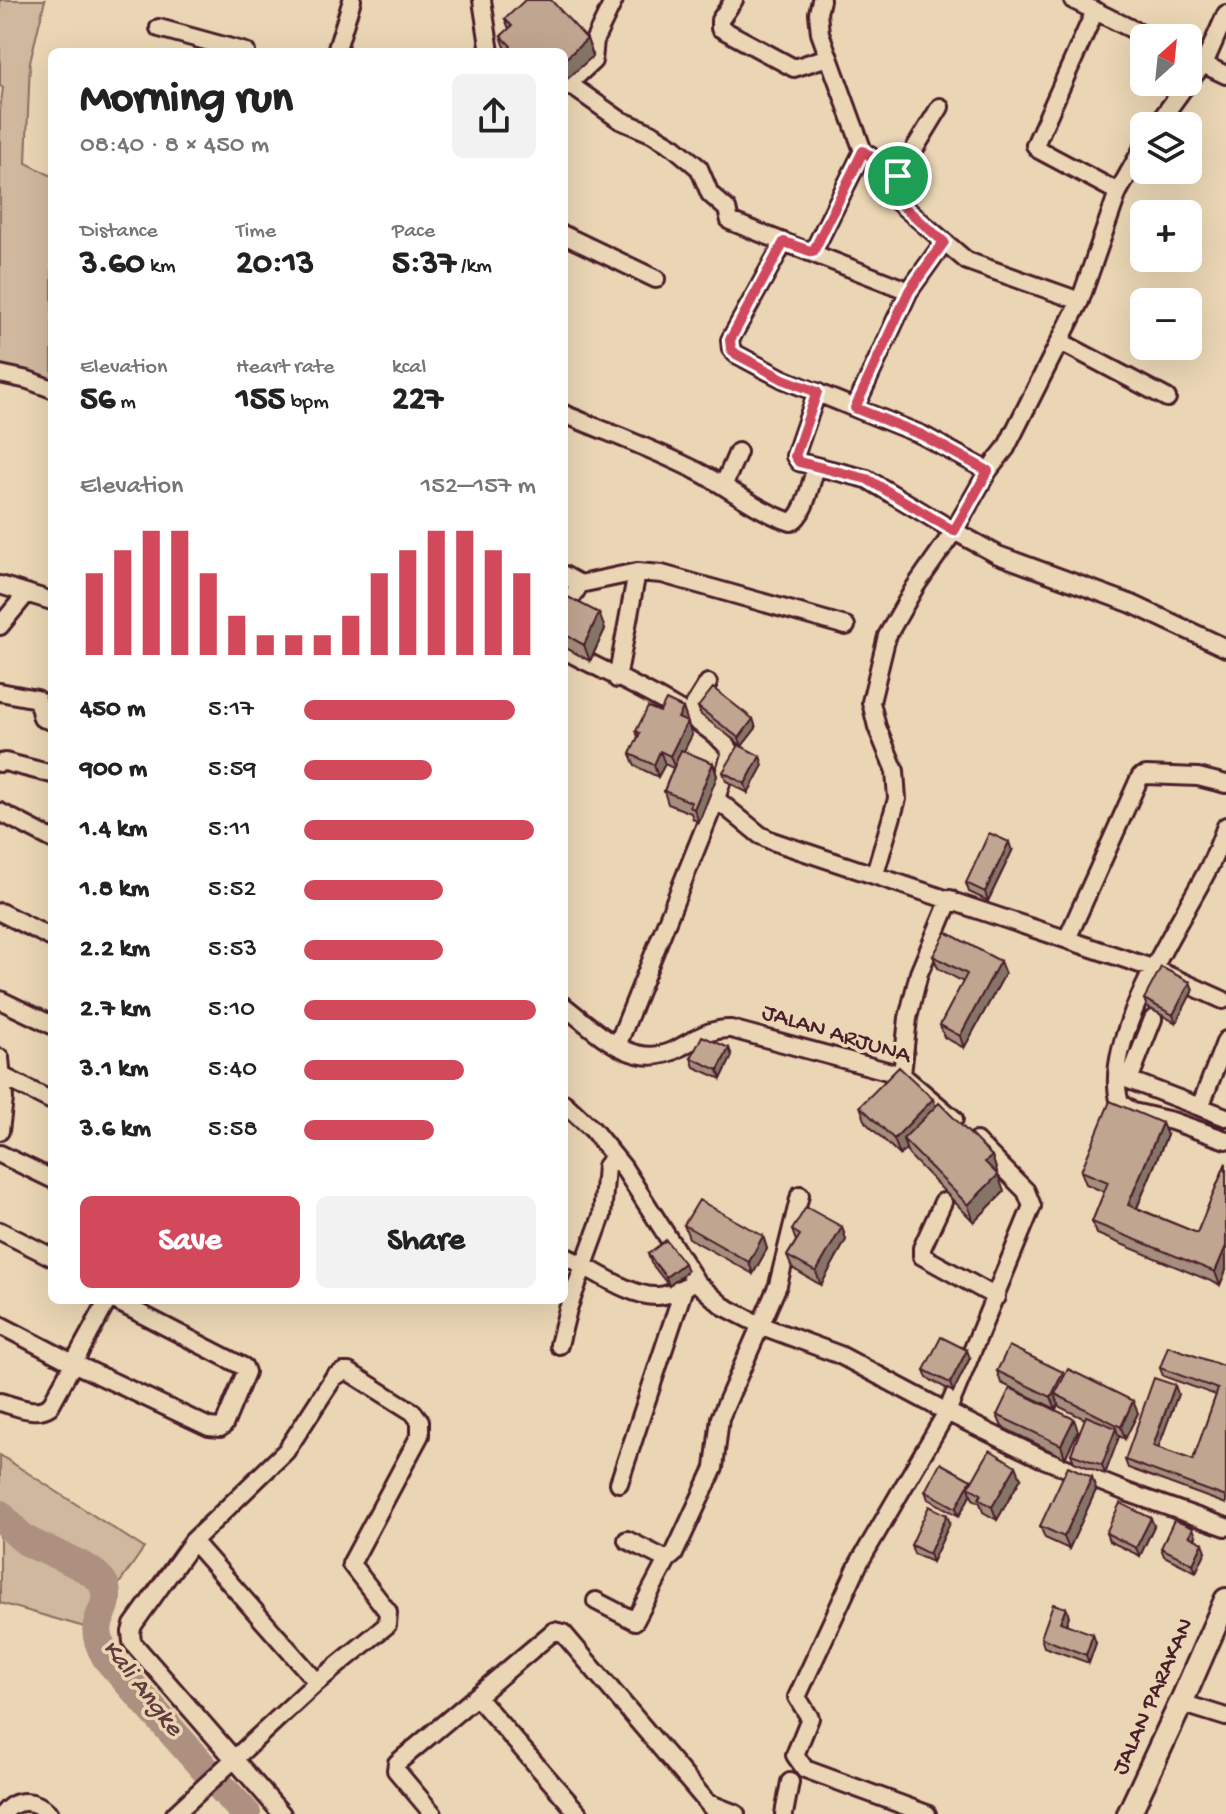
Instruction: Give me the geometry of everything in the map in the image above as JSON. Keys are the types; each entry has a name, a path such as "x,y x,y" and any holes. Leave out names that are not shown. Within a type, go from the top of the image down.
{"street":[{"path":"337,48 352,0"},
{"path":"482,0 489,48"},
{"path":"568,84 593,61 595,39 614,0"},
{"path":"734,0 720,20 720,28 794,68 828,57"},
{"path":"821,0 818,23 863,151 898,176"},
{"path":"1073,0 1130,28"},
{"path":"1095,11 1035,145 1118,192"},
{"path":"1202,66 1226,14"},
{"path":"159,28 232,48"},
{"path":"1204,64 1226,75"},
{"path":"568,87 620,120 674,147 699,168 710,194 727,209 730,221 909,291"},
{"path":"940,107 898,176 891,196 967,261 1080,301"},
{"path":"813,252 863,151"},
{"path":"875,874 897,799 898,784 872,713 871,702 887,636 988,471 1006,448 1080,301 1118,192 1130,171"},
{"path":"568,237 656,279"},
{"path":"784,242 730,340 731,349 783,379 922,435 988,471"},
{"path":"855,408 909,291 944,242"},
{"path":"1061,342 1167,398"},
{"path":"0,374 48,388"},
{"path":"817,392 795,456 799,462 867,479 954,531 1014,562 1132,604 1226,648"},
{"path":"568,416 653,450 724,484 774,516 791,522 797,519 816,468"},
{"path":"724,484 738,452"},
{"path":"617,679 637,572"},
{"path":"568,577 580,584 637,572 662,574 846,626"},
{"path":"568,604 580,584"},
{"path":"0,585 48,600"},
{"path":"0,626 27,593"},
{"path":"568,652 688,715 726,744 731,752 716,799 617,1046"},
{"path":"688,715 708,683"},
{"path":"0,692 37,699 42,718 48,720"},
{"path":"0,763 48,773"},
{"path":"1067,939 1140,777 1198,777 1226,784"},
{"path":"716,799 765,838 1152,968 1223,1000"},
{"path":"0,812 48,837"},
{"path":"1226,826 1208,870 1152,968 1127,1032 1117,1077 1120,1103 1133,1112 1172,1121 1226,1140"},
{"path":"902,1075 908,1018 919,973 950,899"},
{"path":"0,912 48,936"},
{"path":"0,1000 48,1023"},
{"name":"JALAN ARJUNA","path":"568,1009 617,1046 644,1056 657,1058 714,1029 731,1029 902,1075 955,1120 1029,1195 1032,1206 947,1412 859,1563 797,1699 810,1718 795,1755 800,1765 927,1814"},
{"path":"1153,1019 1129,1080 1226,1117"},
{"path":"1200,1107 1226,1040"},
{"path":"0,1058 4,1077 0,1131"},
{"path":"4,1077 48,1099"},
{"path":"568,1107 615,1157 690,1285 762,1326 840,1355 947,1412 1080,1475 1226,1527"},
{"path":"0,1154 48,1177"},
{"path":"559,1345 602,1216 606,1166 615,1157"},
{"path":"596,1601 635,1621 667,1560 674,1554 714,1468 720,1418 762,1326 785,1262 800,1195"},
{"path":"943,1202 922,1248 922,1256 996,1297"},
{"path":"0,1231 48,1255"},
{"path":"568,1258 631,1290 648,1295 668,1295 690,1285"},
{"path":"619,1483 690,1285"},
{"path":"0,1402 35,1411 50,1406 106,1304"},
{"path":"0,1325 209,1427 220,1428 224,1425 246,1372 244,1367 122,1304"},
{"path":"183,1811 233,1759 317,1682 387,1625 388,1612 351,1564 420,1435 420,1425 417,1417 353,1373 339,1373 328,1384 286,1451 193,1541 133,1625 131,1636 132,1642 233,1759 282,1814"},
{"path":"627,1540 667,1560"},
{"path":"193,1541 317,1682"},
{"name":"JALAN PARAKAN","path":"1129,1814 1226,1600"},
{"path":"433,1814 396,1770 396,1765 554,1631 563,1633 713,1809 736,1814"},
{"path":"477,1697 579,1814"},
{"path":"1181,1703 1226,1717"},
{"path":"784,1814 790,1782"},
{"path":"3,1814 17,1802 27,1801 50,1814"}],"shaded area":[{"path":"0,0 45,0 30,62 26,163 48,174 48,398 0,380 0,110 3,88 0,86"},
{"path":"0,1455 144,1548 88,1628 0,1603"}],"building":[{"path":"525,0 551,0 587,39 568,56 568,48 509,48 511,46 501,36 512,26 505,19"},
{"path":"568,597 599,613 584,645 568,636"},
{"path":"713,688 753,719 739,738 698,707"},
{"path":"666,700 683,708 678,718 687,722 670,756 660,751 654,765 630,754 640,733 636,731 648,707 660,712"},
{"path":"739,745 760,756 745,784 723,772"},
{"path":"681,750 713,763 694,809 689,807 691,802 664,791"},
{"path":"989,833 1009,842 985,892 966,883"},
{"path":"946,932 1000,961 960,1036 940,1025 967,974 933,956"},
{"path":"1161,967 1190,982 1173,1015 1144,999"},
{"path":"702,1036 729,1048 718,1070 691,1058"},
{"path":"899,1067 933,1099 894,1139 860,1106"},
{"path":"1110,1101 1162,1123 1128,1205 1197,1233 1226,1163 1226,1246 1215,1272 1092,1222 1108,1182 1081,1171"},
{"path":"939,1103 992,1156 985,1162 998,1175 968,1205 903,1139"},
{"path":"699,1200 763,1236 749,1262 684,1225"},
{"path":"806,1207 842,1227 816,1272 787,1256 800,1235 792,1230"},
{"path":"666,1240 684,1263 666,1277 648,1254"},
{"path":"941,1337 967,1350 950,1383 924,1370"},
{"path":"1009,1346 1063,1372 1051,1397 997,1371"},
{"path":"1168,1346 1226,1367 1226,1497 1125,1460 1154,1378 1175,1385 1153,1446 1193,1460 1218,1389 1160,1368"},
{"path":"1068,1369 1133,1401 1121,1427 1055,1394"},
{"path":"1010,1388 1074,1419 1061,1445 997,1415"},
{"path":"1086,1416 1116,1428 1102,1465 1071,1454"},
{"path":"990,1450 1016,1466 992,1507 979,1499 981,1494 969,1487"},
{"path":"940,1463 971,1480 956,1508 925,1491"},
{"path":"1068,1466 1092,1477 1064,1537 1040,1526"},
{"path":"1120,1503 1151,1518 1136,1548 1106,1533"},
{"path":"929,1506 947,1515 929,1554 911,1545"},
{"path":"1174,1520 1193,1528 1189,1536 1203,1543 1193,1564 1161,1548"},
{"path":"1053,1604 1066,1608 1060,1622 1093,1634 1086,1655 1041,1638"}],"waterway":[{"name":"Kali Angke","path":"0,1515 27,1541 83,1567 101,1580 106,1597 98,1634 107,1658 205,1769"},
{"path":"222,1788 246,1814"}],"route":[{"path":"863,151 898,176 891,196 944,242 909,291 855,408 922,435 988,471 954,531 867,479 799,462 795,456 817,392 783,379 731,349 730,340 784,242 813,252 863,151"}]}
